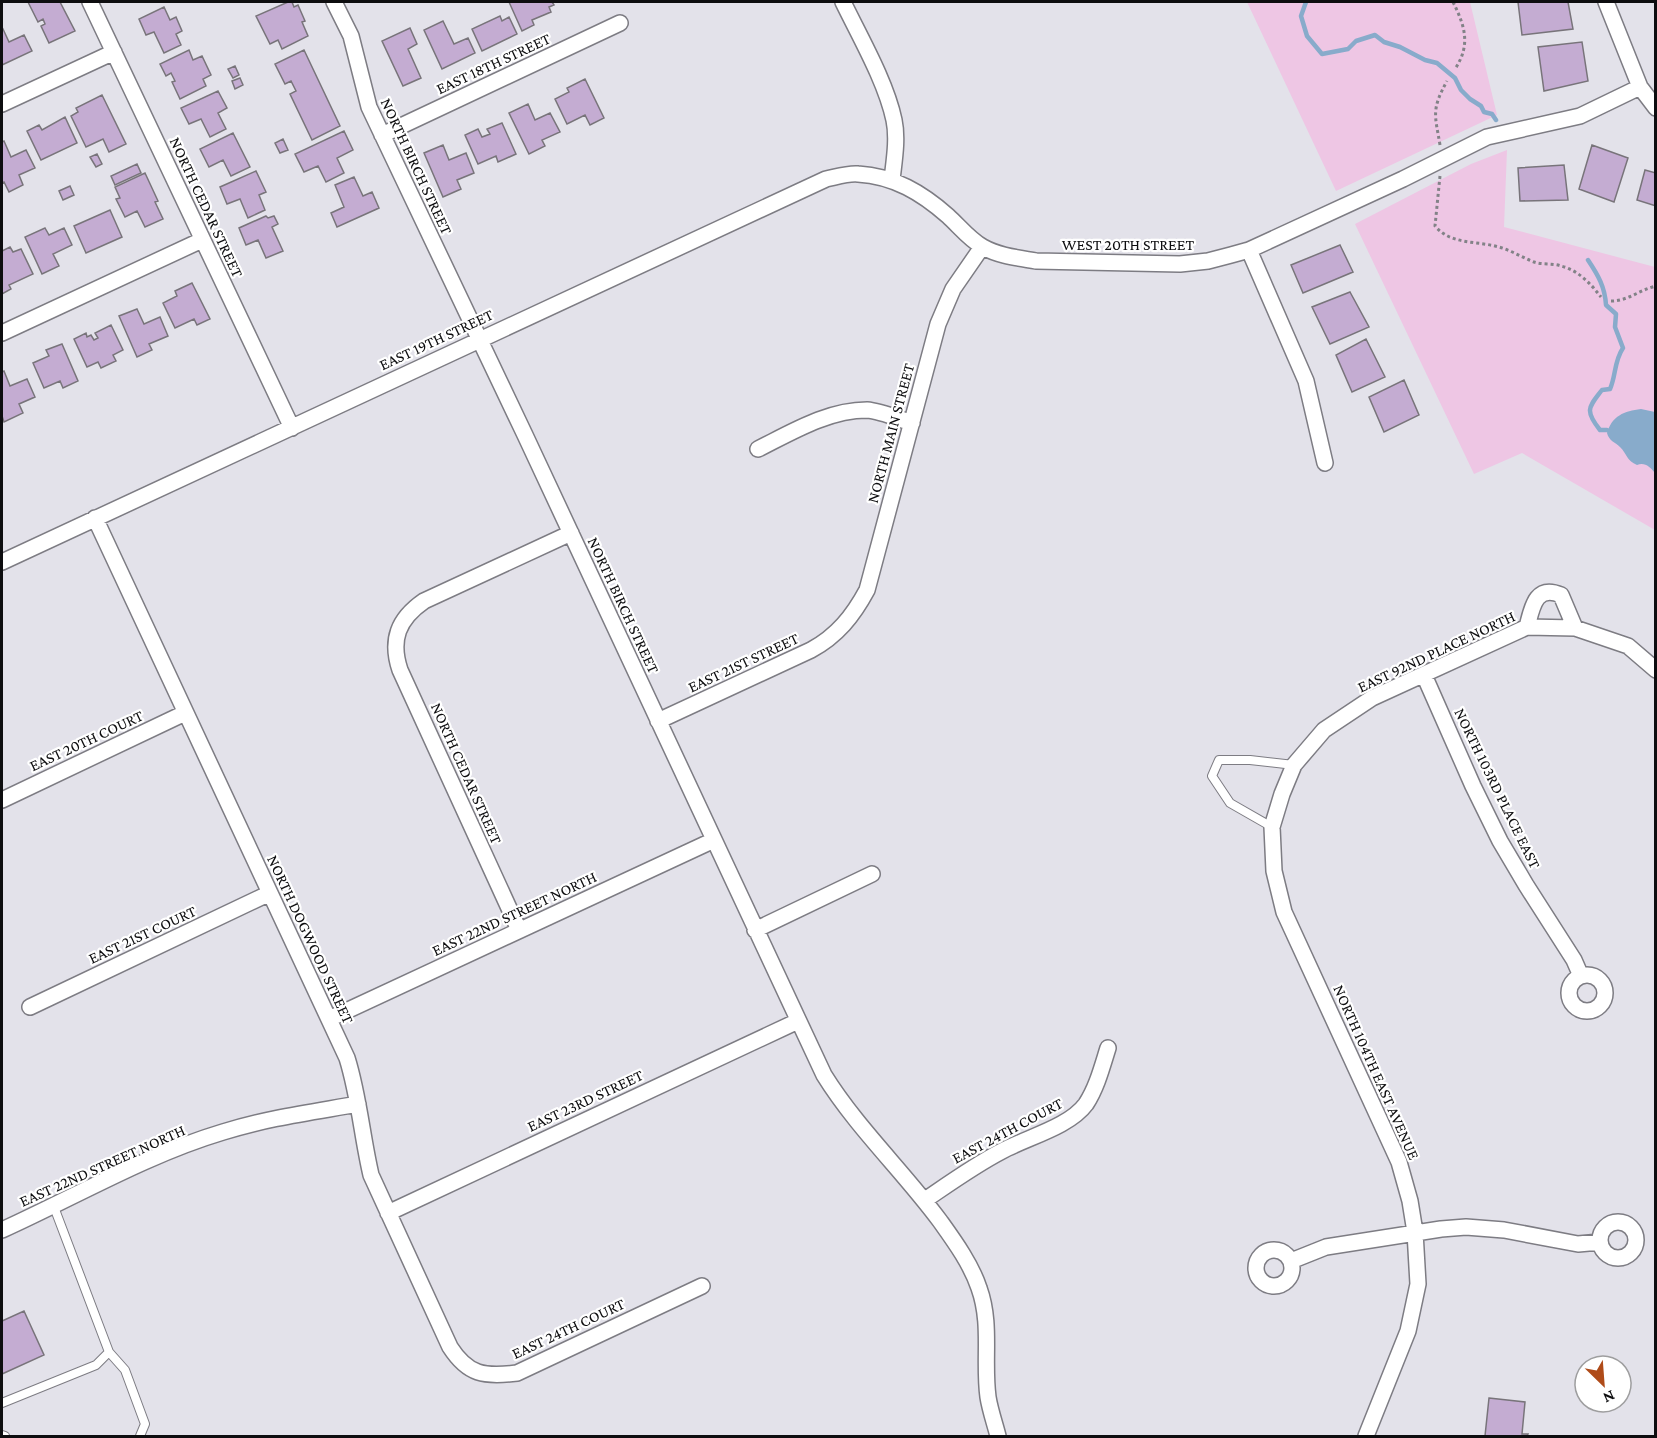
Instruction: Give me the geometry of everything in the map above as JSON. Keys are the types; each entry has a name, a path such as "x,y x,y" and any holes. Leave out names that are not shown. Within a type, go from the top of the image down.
{"street":[{"name":"NORTH CEDAR STREET","path":"90,2 292,428"},
{"name":"NORTH BIRCH STREET","path":"334,2 351,36 369,107 824,1075 842,1103 925,1200 952,1238 980,1288 988,1341 988,1396 998,1437"},
{"path":"843,2 890,104 895,122 892,180"},
{"path":"1606,2 1640,87 1656,108"},
{"name":"EAST 18TH STREET","path":"382,135 620,23"},
{"path":"2,104 114,52"},
{"name":"WEST 20TH STREET","path":"982,247 1000,254 1036,261 1180,264 1208,261 1249,250 1487,137 1580,116 1640,87"},
{"name":"EAST 19TH STREET","path":"2,562 826,179 857,174 892,180 925,197 982,247"},
{"path":"2,333 202,240"},
{"name":"NORTH MAIN STREET","path":"839,630 851,616 867,590 944,307 960,277 982,247"},
{"path":"1249,250 1306,381 1325,463"},
{"path":"758,450 808,424 841,413 869,410 912,423"},
{"name":"NORTH DOGWOOD STREET","path":"95,518 347,1058 354,1082 371,1175 388,1213 450,1347 458,1360 469,1369 479,1373"},
{"name":"NORTH CEDAR STREET","path":"519,930 400,670 395,648 399,629 409,612 424,601 571,533"},
{"path":"1527,627 1533,604 1540,594 1551,591 1561,595 1575,628"},
{"name":"EAST 92ND PLACE NORTH","path":"1282,794 1294,765 1324,730 1372,698 1527,627 1575,628 1628,646 1656,670"},
{"name":"EAST 21ST STREET","path":"658,721 826,642 839,630"},
{"name":"NORTH 103RD PLACE EAST","path":"1424,675 1500,841 1574,960 1581,976"},
{"name":"EAST 20TH COURT","path":"2,800 185,713"},
{"name":"NORTH 104TH EAST AVENUE","path":"1282,794 1272,827 1274,871 1284,912 1399,1162 1410,1201 1415,1232 1418,1284 1408,1331 1367,1436"},
{"name":"EAST 22ND STREET NORTH","path":"329,1019 714,840"},
{"path":"755,930 872,874"},
{"name":"EAST 21ST COURT","path":"30,1007 270,893"},
{"name":"EAST 23RD STREET","path":"388,1213 798,1020"},
{"name":"EAST 24TH COURT","path":"925,1200 962,1174 1003,1150 1070,1119 1085,1105 1094,1088 1108,1048"},
{"name":"EAST 22ND STREET NORTH","path":"2,1230 138,1166 223,1131 358,1104"},
{"path":"1291,1261 1326,1247 1415,1232 1466,1227 1504,1230 1578,1244 1600,1242"},
{"name":"EAST 24TH COURT","path":"479,1373 497,1376 517,1372 702,1286"}],"lane":[{"path":"1272,827 1230,802 1212,776 1219,760 1250,760 1294,765"},
{"path":"54,1206 109,1352 125,1370 145,1424 140,1437"},
{"path":"2,1403 96,1365 109,1352"}],"path":[{"path":"1453,2 1460,16 1465,41 1463,57 1455,69"},
{"path":"1447,81 1437,98 1434,110 1442,158 1436,226 1442,234 1454,240 1498,246 1535,262 1561,265 1577,272 1601,297"},
{"path":"1611,301 1623,301 1656,286"}],"shaded area":[{"path":"1247,2 1470,2 1497,115 1336,191"},
{"path":"1507,150 1504,227 1655,267 1655,530 1522,453 1474,474 1355,224 1471,164"}],"water":[{"path":"1641,409 1655,412 1655,473 1647,466 1637,465 1631,461 1607,433 1612,422 1619,415"}],"building":[{"path":"28,2 60,2 75,31 49,43 41,26 45,24 43,19 38,22"},
{"path":"292,2 294,7 298,5 308,36 282,49 278,40 270,44 256,16"},
{"path":"509,2 552,2 554,5 549,7 551,12 532,20 534,25 522,31"},
{"path":"1518,2 1568,2 1573,29 1522,35"},
{"path":"164,7 170,20 176,17 182,31 176,34 181,45 164,53 154,32 146,35 139,19"},
{"path":"500,16 502,21 509,17 517,34 482,51 472,29"},
{"path":"443,21 454,44 468,38 475,53 442,69 424,30"},
{"path":"410,28 417,44 408,49 421,78 403,86 382,41"},
{"path":"3,29 9,42 24,35 32,51 2,65"},
{"path":"1582,42 1588,81 1544,91 1538,47"},
{"path":"189,50 193,60 202,56 211,75 203,79 206,86 180,99 172,82 175,81 171,73 166,76 160,64"},
{"path":"304,50 340,126 312,140 290,94 296,91 291,81 285,84 275,64"},
{"path":"235,66 239,75 233,78 228,69"},
{"path":"240,78 243,85 235,89 232,81"},
{"path":"585,79 604,118 590,125 585,115 567,124 555,99 569,92 567,88"},
{"path":"218,91 227,108 218,113 226,129 210,137 201,119 189,124 181,108"},
{"path":"102,95 126,144 109,152 103,139 86,147 71,116 78,112 76,108"},
{"path":"528,104 535,120 550,113 560,132 542,140 545,146 529,154 509,113"},
{"path":"65,117 77,143 41,160 27,131 39,125 42,130"},
{"path":"502,123 516,154 498,162 496,156 478,164 465,135 478,129 482,137 490,134 487,129"},
{"path":"344,131 353,150 337,158 344,173 326,182 318,166 304,172 295,154"},
{"path":"233,133 250,167 231,176 223,160 209,167 200,149"},
{"path":"283,139 288,150 280,153 275,143"},
{"path":"4,141 11,157 26,150 35,168 19,175 23,185 9,192 4,182 2,183 2,142"},
{"path":"443,145 449,160 466,153 474,173 457,180 461,189 443,197 424,153"},
{"path":"1592,145 1628,158 1614,202 1579,189"},
{"path":"97,154 102,164 96,167 90,157"},
{"path":"137,164 141,173 115,185 111,176"},
{"path":"1564,165 1568,200 1520,201 1518,168"},
{"path":"1645,170 1656,173 1656,206 1637,200"},
{"path":"256,171 266,192 259,195 265,210 248,218 240,199 227,204 220,187"},
{"path":"145,173 158,201 155,202 163,219 145,227 137,211 125,217 116,199 120,198 115,187"},
{"path":"354,177 363,196 372,192 379,208 337,227 331,213 344,207 335,185"},
{"path":"70,186 74,195 63,200 59,191"},
{"path":"110,210 122,237 86,253 74,226"},
{"path":"266,216 268,218 274,216 278,224 272,227 283,251 266,258 258,240 246,245 239,228"},
{"path":"45,228 49,235 64,228 72,245 53,254 59,266 42,274 25,237"},
{"path":"1340,245 1353,272 1303,293 1291,265"},
{"path":"10,247 13,252 21,249 33,274 9,285 11,289 2,294 2,251"},
{"path":"192,283 210,319 197,325 194,319 175,328 163,303 177,296 175,291"},
{"path":"1350,292 1369,327 1330,344 1312,307"},
{"path":"137,309 144,324 160,317 168,336 149,344 152,350 137,357 119,316"},
{"path":"111,325 123,350 113,355 116,361 101,368 98,362 87,367 74,339 86,333 87,337 91,335 94,340 98,338 95,333"},
{"path":"1366,339 1385,377 1352,392 1336,355"},
{"path":"62,344 78,381 63,388 60,381 44,388 33,363 49,356 46,350"},
{"path":"4,371 10,386 27,379 35,397 19,404 23,413 4,422 2,372"},
{"path":"1404,380 1419,415 1384,432 1369,397"},
{"path":"24,1311 44,1355 2,1374 2,1321"},
{"path":"1489,1398 1525,1402 1522,1434 1528,1434 1527,1436 1485,1436"}],"waterway":[{"path":"1306,2 1301,16 1307,36 1322,54 1348,49 1356,41 1375,35 1384,42 1437,63 1455,78 1461,90 1470,99 1481,106 1484,112 1492,114 1496,120"},
{"path":"1588,260 1600,281 1606,305 1616,314 1615,327 1623,348 1610,389 1602,390 1590,409 1592,418 1600,430 1607,430"}]}
